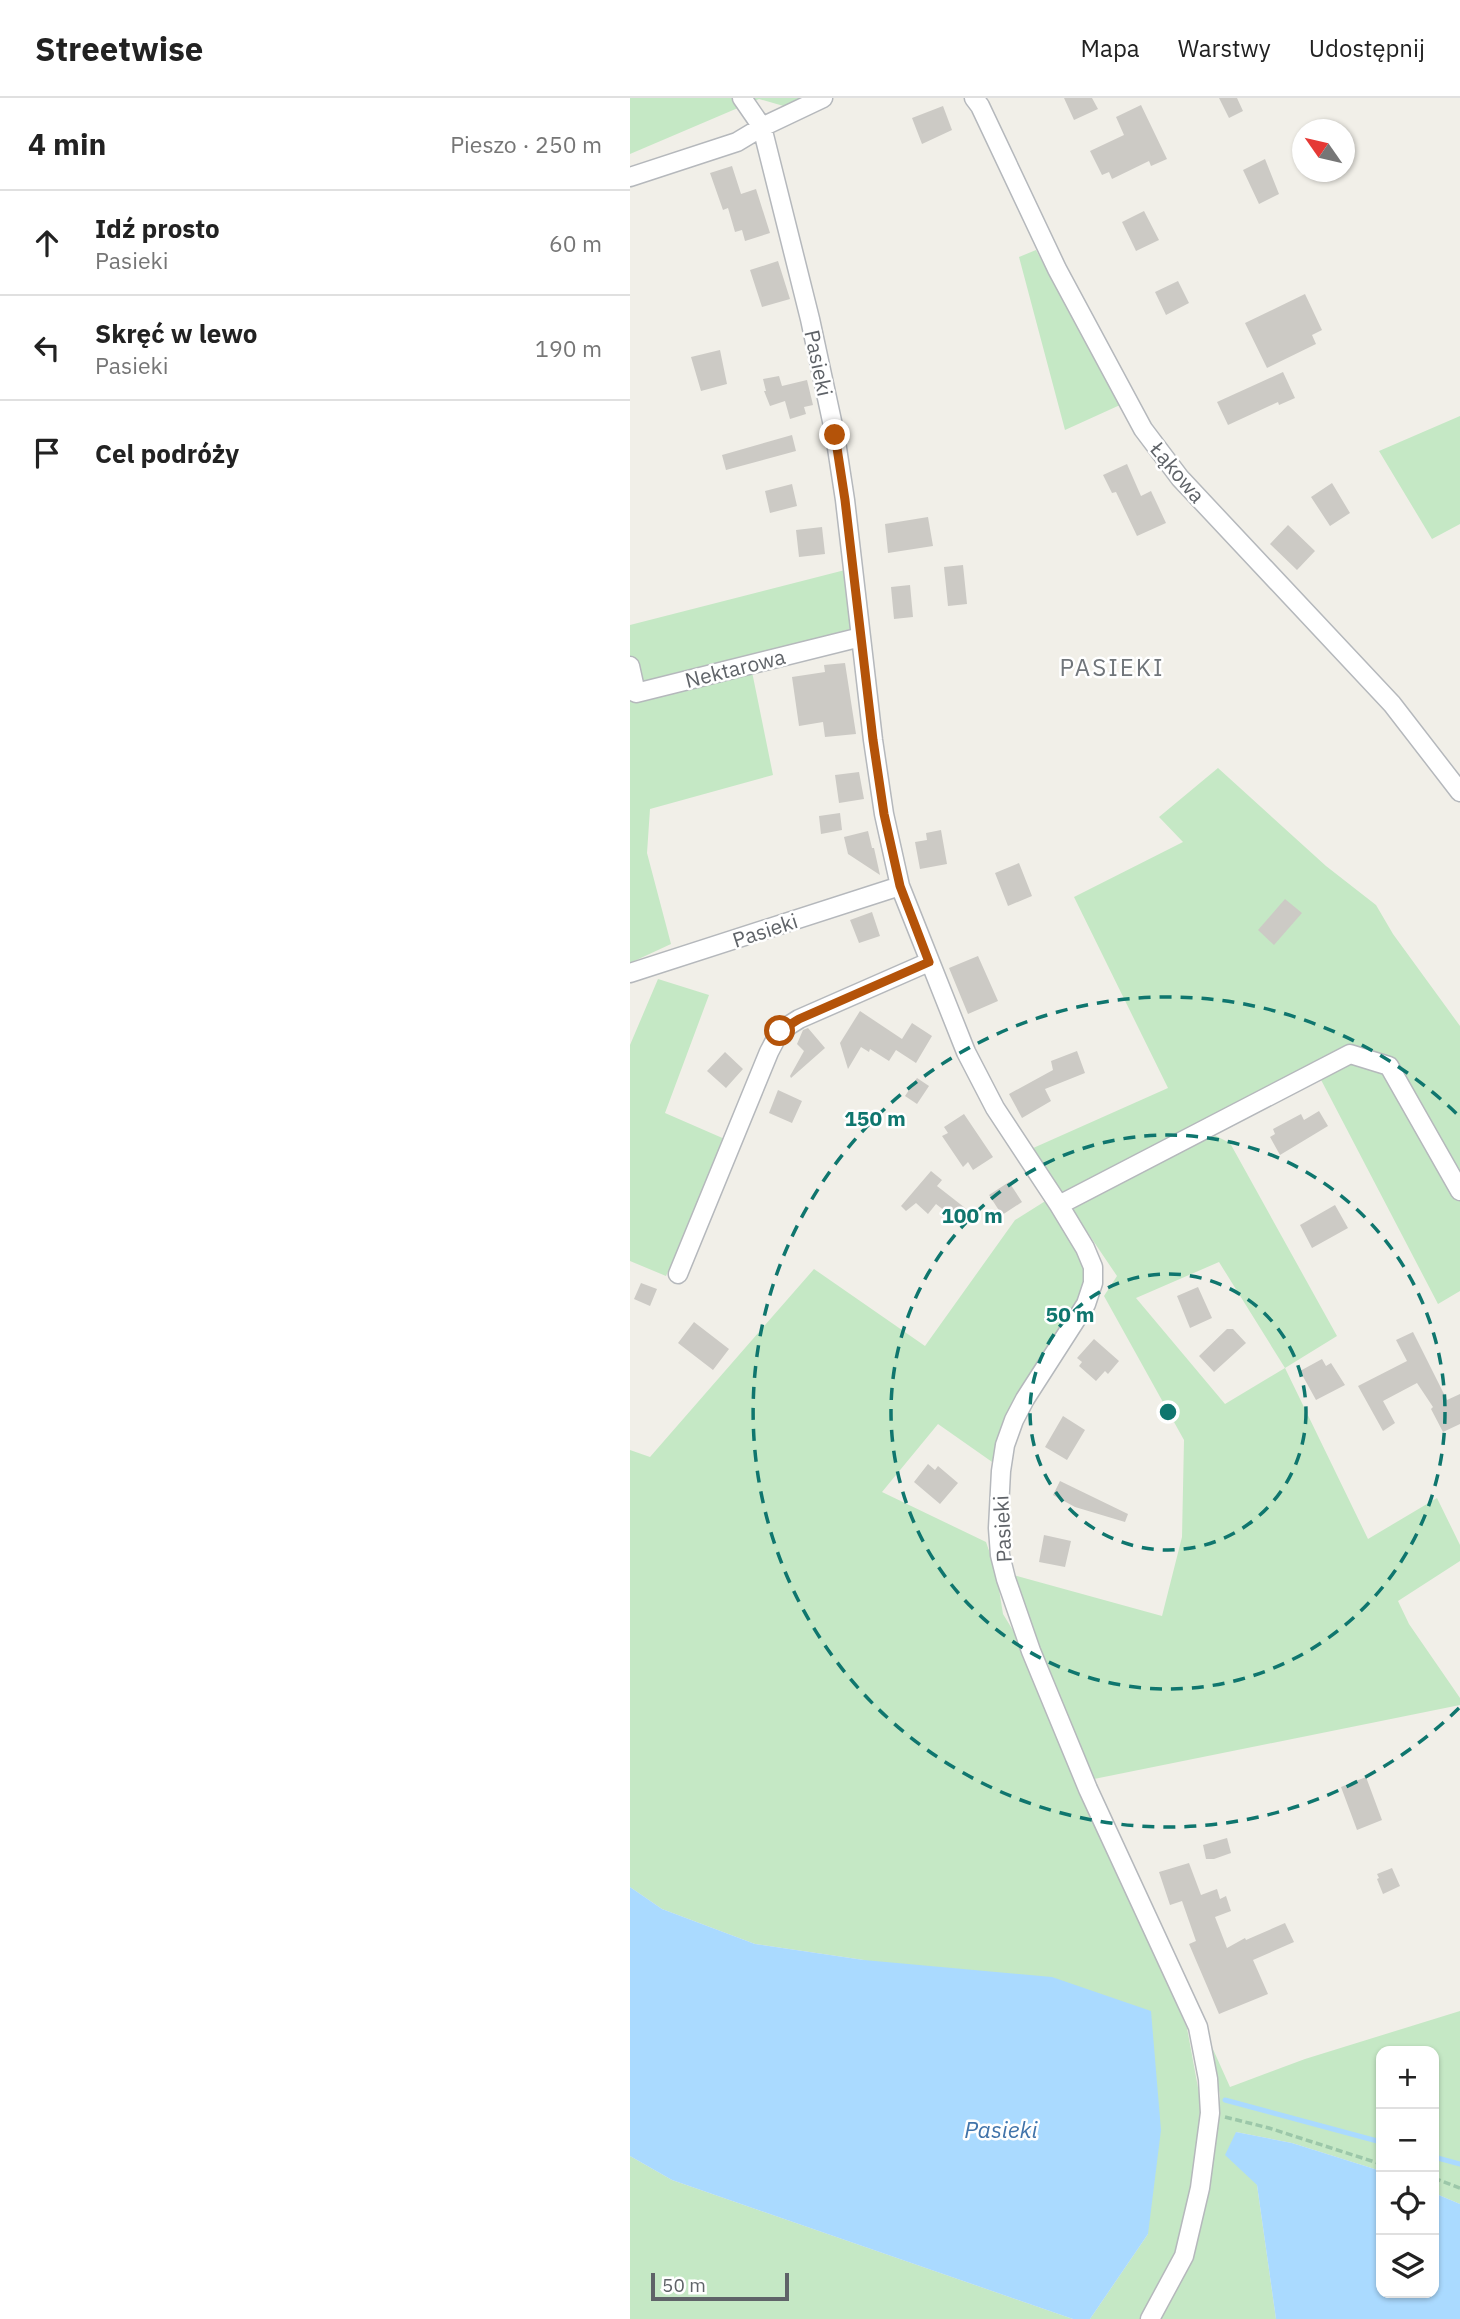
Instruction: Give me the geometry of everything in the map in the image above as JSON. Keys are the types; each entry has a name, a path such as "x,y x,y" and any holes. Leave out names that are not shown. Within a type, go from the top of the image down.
{"street":[{"name":"Pasieki","path":"742,98 762,127 810,319 835,435 873,740 884,814 900,886 966,1052 995,1108 1059,1205 1085,1248 1093,1267 1093,1283 1086,1304 1014,1420 1005,1445 1001,1471 998,1528 1000,1555 1006,1578 1036,1664 1088,1789 1198,2027 1208,2078 1210,2113 1200,2188 1184,2256 1150,2319"},
{"path":"630,177 737,142 823,98"},
{"name":"Łąkowa","path":"974,98 1057,269 1143,429 1180,478 1392,704 1460,792"},
{"name":"Nektarowa","path":"630,666 636,693 861,637"},
{"name":"Pasieki","path":"630,973 900,886"},
{"path":"678,1275 780,1031 799,1019 929,962"},
{"path":"1059,1205 1350,1054 1389,1066 1460,1191"}],"path":[{"path":"1210,2113 1269,2128 1376,2162"},
{"path":"1439,2180 1460,2188"}],"green space":[{"path":"630,98 805,98 787,107 759,99 630,154"},
{"path":"1036,250 1120,405 1065,430 1019,257"},
{"path":"1460,416 1460,524 1432,539 1379,451"},
{"path":"845,570 854,628 749,657 773,775 650,809 647,853 671,944 630,963 630,625"},
{"path":"1218,768 1326,866 1376,905 1393,934 1460,1026 1460,1176 1393,1061 1350,1047 1063,1196 1031,1149 1168,1088 1074,897 1183,842 1159,817"},
{"path":"658,979 709,995 665,1113 727,1140 666,1276 630,1261 630,1045"},
{"path":"1350,1061 1385,1072 1460,1200 1460,1291 1438,1304 1319,1076"},
{"path":"1214,1135 1230,1143 1337,1336 1285,1368 1368,1539 1437,1498 1460,1545 1460,1561 1398,1601 1409,1624 1460,1698 1460,1705 1094,1779 1037,1650 1010,1574 1162,1616 1182,1537 1184,1440 1104,1296 1117,1276 1073,1211 1079,1200","holes":["1219,1262 1285,1368 1225,1404 1136,1298"]},
{"path":"1047,1200 1087,1271 1081,1298 995,1464 938,1424 882,1492 986,1542 996,1571 1003,1614 1017,1637 1187,2028 1201,2104 1189,2215 1205,2208 1220,2096 1212,2047 1230,2087 1305,2059 1460,2011 1460,2204 1439,2195 1439,2046 1376,2046 1376,2169 1292,2143 1236,2132 1257,2185 1276,2319 1090,2319 1148,2234 864,1960 755,1944 662,1909 630,1887 630,1450 650,1457 814,1269 925,1346 1015,1220"},
{"path":"630,2156 672,2180 1073,2319 630,2319"}],"water":[{"name":"Pasieki","path":"630,1887 662,1909 755,1944 864,1960 1052,1977 1151,2011 1161,2130 1148,2234 1090,2319 1073,2319 672,2180 630,2156"},
{"path":"1236,2132 1292,2143 1376,2169 1376,2298 1439,2298 1439,2195 1460,2204 1460,2319 1276,2319 1257,2185 1225,2155"}],"building":[{"path":"1064,98 1092,98 1098,109 1074,120"},
{"path":"1219,98 1237,98 1243,111 1229,118"},
{"path":"1141,105 1167,159 1151,166 1149,161 1112,179 1109,172 1102,175 1090,151 1124,135 1116,117"},
{"path":"943,106 952,130 922,144 912,118"},
{"path":"1265,159 1279,194 1259,204 1243,170"},
{"path":"732,166 741,194 756,189 770,233 745,241 742,230 735,232 728,208 723,210 710,173"},
{"path":"1144,211 1159,240 1136,251 1122,222"},
{"path":"778,261 790,299 762,307 750,270"},
{"path":"1178,281 1189,303 1166,315 1155,292"},
{"path":"1305,294 1322,330 1312,335 1316,344 1267,368 1245,323"},
{"path":"720,350 727,384 701,391 691,357"},
{"path":"1283,372 1295,398 1279,405 1278,402 1228,425 1217,402"},
{"path":"779,376 782,386 807,380 813,405 804,407 806,414 790,419 785,401 770,406 763,379"},
{"path":"792,435 796,451 726,470 722,455"},
{"path":"1127,464 1141,496 1151,491 1166,523 1137,536 1116,492 1112,493 1103,475"},
{"path":"1332,483 1350,513 1330,526 1311,497"},
{"path":"792,484 797,506 770,513 765,491"},
{"path":"928,517 933,546 888,553 885,524"},
{"path":"1288,525 1315,551 1297,570 1270,544"},
{"path":"822,527 825,554 799,557 796,530"},
{"path":"963,565 967,604 948,606 944,567"},
{"path":"910,585 913,617 894,619 891,587"},
{"path":"845,663 856,734 825,737 823,722 799,726 792,677 825,672 824,665"},
{"path":"859,772 864,799 839,803 835,775"},
{"path":"840,813 842,830 821,834 819,816"},
{"path":"941,830 947,864 920,869 915,842 927,840 926,833"},
{"path":"868,831 880,875 848,854 844,837"},
{"path":"1019,863 1032,896 1008,906 995,873"},
{"path":"1285,899 1302,913 1274,945 1258,930"},
{"path":"872,912 880,936 859,943 850,920"},
{"path":"978,956 998,1001 968,1014 949,968"},
{"path":"860,1011 902,1039 912,1023 932,1036 916,1063 896,1050 889,1061 870,1049 869,1052 861,1047 848,1069 840,1043"},
{"path":"808,1028 825,1048 791,1078 804,1051 797,1044 803,1030"},
{"path":"1077,1051 1085,1073 1045,1089 1051,1101 1022,1118 1009,1094 1053,1070 1051,1061"},
{"path":"725,1052 743,1069 726,1088 707,1071"},
{"path":"917,1078 929,1086 917,1104 905,1096"},
{"path":"778,1090 802,1101 792,1123 769,1113"},
{"path":"1319,1111 1328,1126 1280,1155 1270,1137 1275,1134 1273,1129 1301,1114 1304,1120"},
{"path":"964,1114 993,1157 973,1170 968,1162 963,1167 942,1136 948,1133 944,1127"},
{"path":"931,1171 942,1180 937,1186 969,1211 959,1222 936,1204 928,1214 916,1203 906,1211 901,1206"},
{"path":"1009,1182 1022,1202 1002,1215 989,1195"},
{"path":"1335,1205 1348,1228 1312,1248 1300,1225"},
{"path":"641,1283 657,1289 650,1306 634,1299"},
{"path":"1198,1287 1212,1318 1190,1328 1177,1296"},
{"path":"694,1322 729,1349 713,1370 678,1343"},
{"path":"1227,1329 1233,1329 1246,1343 1214,1372 1199,1356"},
{"path":"1413,1332 1447,1400 1460,1394 1460,1424 1443,1432 1431,1409 1433,1407 1417,1383 1383,1401 1395,1423 1383,1431 1358,1386 1407,1361 1396,1340"},
{"path":"1094,1339 1119,1361 1108,1374 1105,1371 1096,1381 1079,1366 1082,1362 1077,1358"},
{"path":"1322,1359 1326,1366 1331,1363 1345,1385 1316,1400 1300,1371"},
{"path":"1063,1416 1085,1430 1067,1460 1045,1447"},
{"path":"928,1464 935,1470 938,1466 958,1483 940,1504 914,1482"},
{"path":"1060,1481 1128,1514 1125,1522 1075,1507 1053,1495"},
{"path":"1044,1535 1071,1541 1065,1567 1039,1562"},
{"path":"1366,1777 1382,1820 1357,1830 1341,1787"},
{"path":"1227,1838 1231,1853 1206,1859 1203,1845"},
{"path":"1189,1863 1201,1895 1217,1889 1220,1899 1226,1896 1231,1911 1215,1917 1227,1948 1285,1923 1294,1942 1253,1960 1268,1994 1219,2014 1189,1944 1196,1941 1182,1901 1170,1905 1159,1872"},
{"path":"1392,1868 1400,1886 1383,1894 1377,1874"}],"waterway":[{"path":"1225,2100 1376,2141"},
{"path":"1439,2158 1460,2164"}],"district":[{"name":"PASIEKI","path":"1112,667"}],"route":[{"path":"780,1031 799,1019 929,962 900,886 884,814 835,435"}]}
